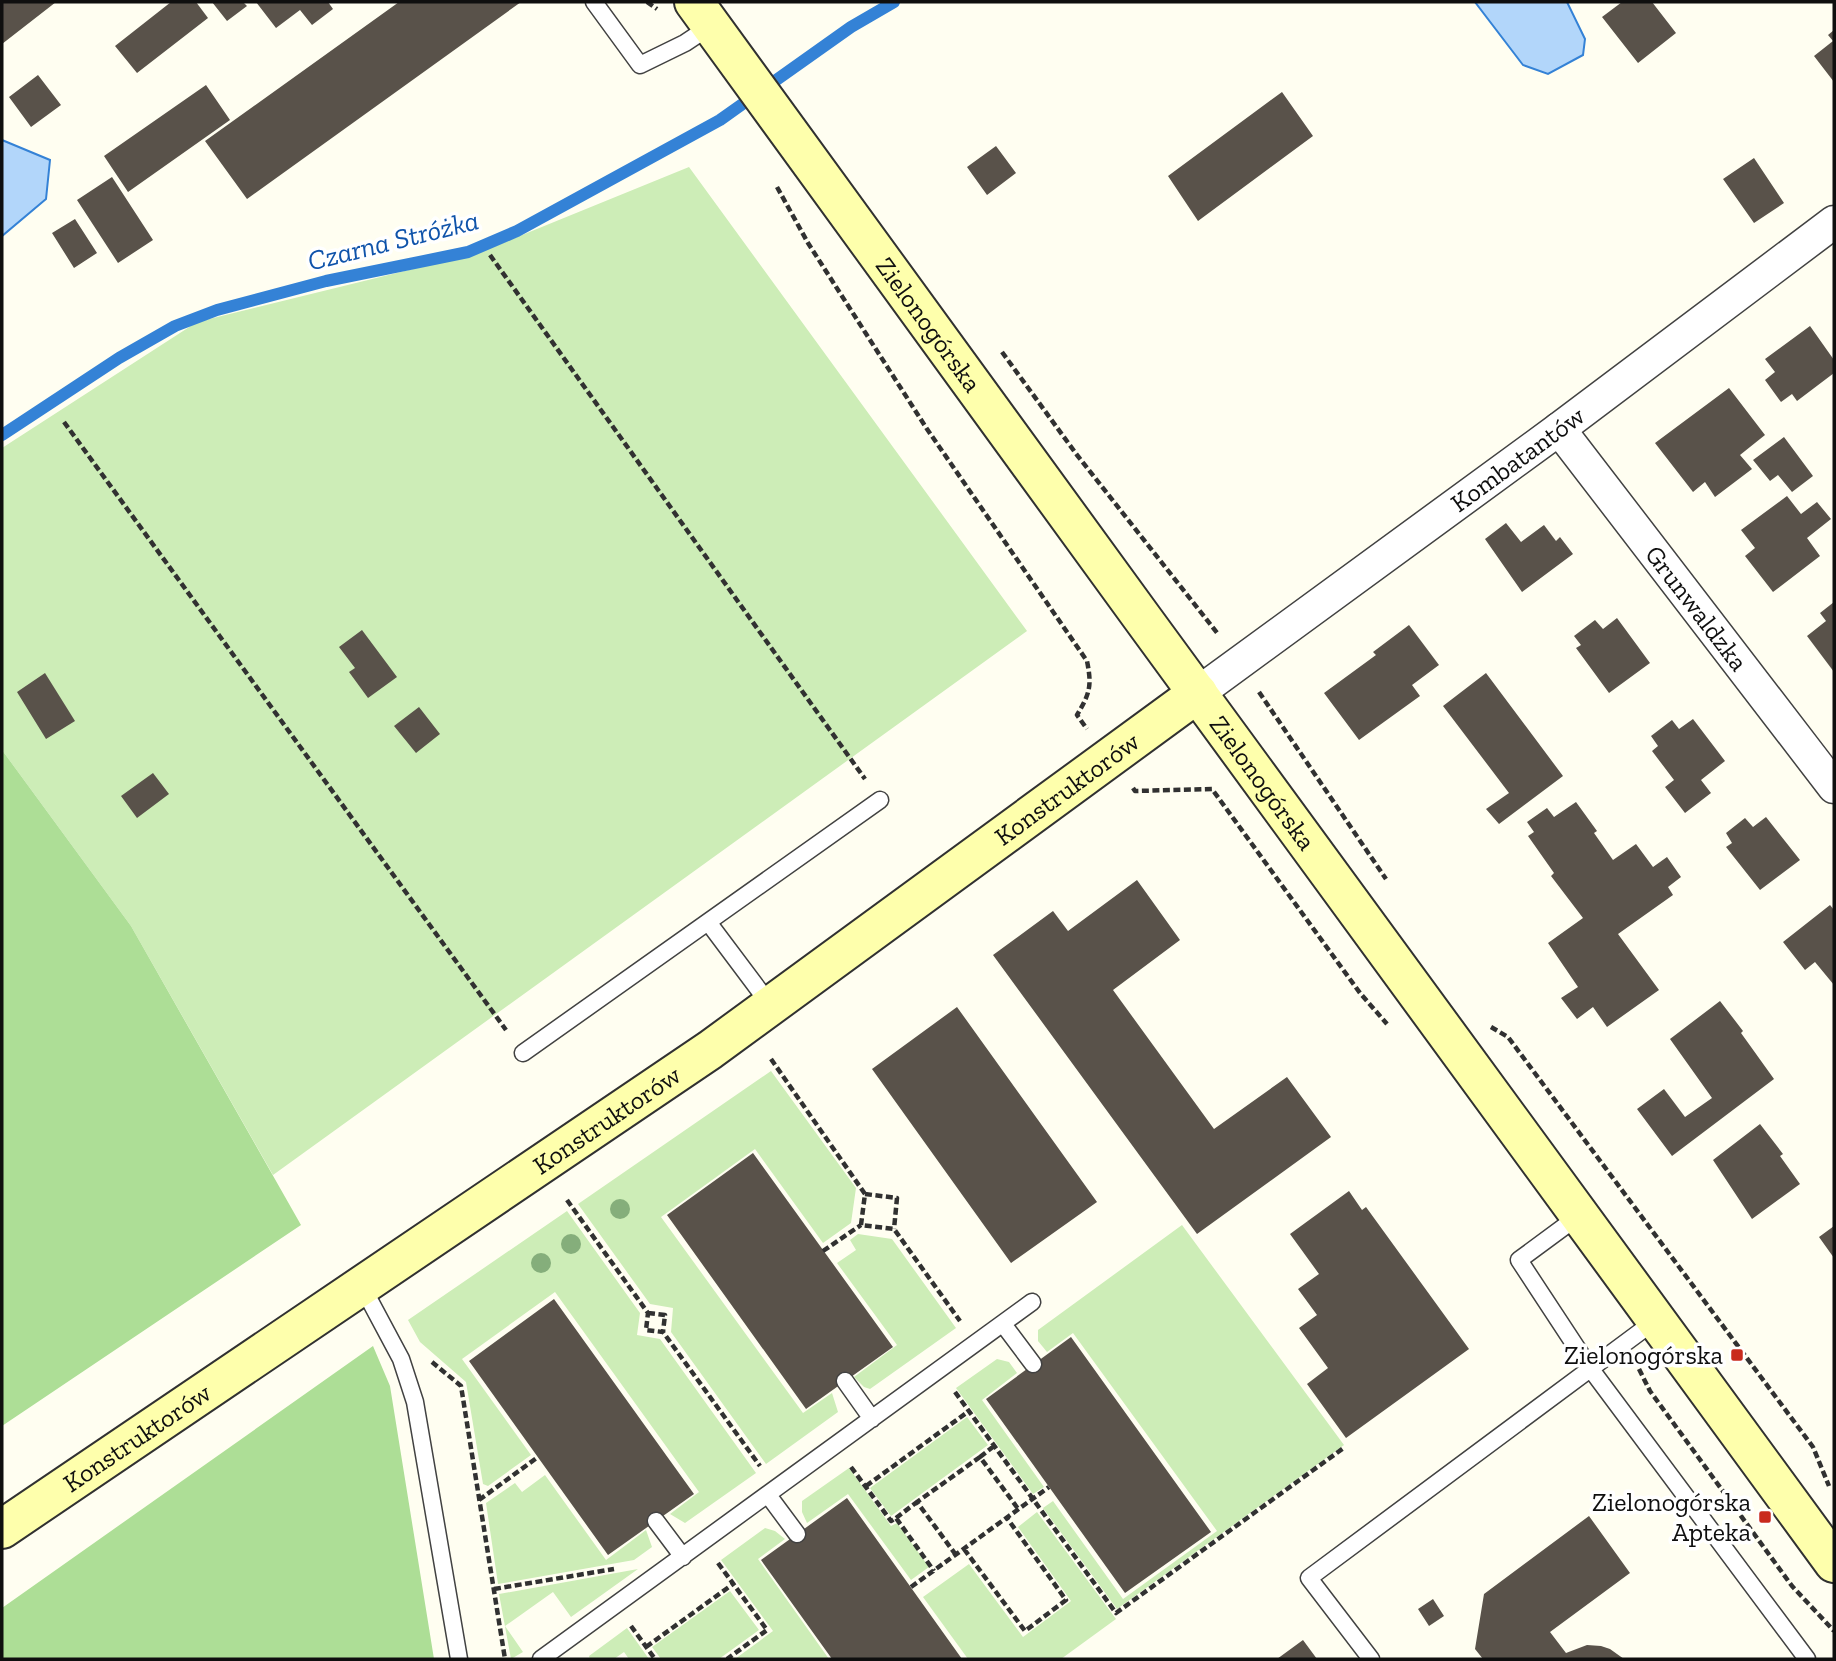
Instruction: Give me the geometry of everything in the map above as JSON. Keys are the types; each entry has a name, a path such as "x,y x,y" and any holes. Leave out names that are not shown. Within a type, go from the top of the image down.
{"street":[{"name":"Zielonogórska","path":"703,13 1143,620 1834,1563"},
{"name":"Kombatantów","path":"1198,693 1559,429 1834,222"},
{"name":"Grunwaldzka","path":"1559,429 1834,787"},
{"name":"Konstruktorów","path":"2,1529 710,1050 1198,693"}],"lane":[{"path":"594,2 640,65 685,43 703,13"},
{"path":"523,1053 880,800"},
{"path":"708,922 771,1006"},
{"path":"1580,1215 1519,1260 1590,1368 1807,1659"},
{"path":"362,1286 401,1359 415,1402 459,1659"},
{"path":"541,1659 561,1654 683,1557 1032,1302"},
{"path":"1371,1659 1309,1578 1656,1320"},
{"path":"1003,1324 1033,1364"},
{"path":"845,1381 872,1419"},
{"path":"768,1495 797,1534"},
{"path":"656,1521 683,1557"}],"path":[{"path":"772,177 808,243 919,418 1087,661 1091,678 1089,694 1077,715 1135,791 1212,789 1360,993 1395,1034"},
{"path":"490,255 880,800"},
{"path":"997,346 1077,454 1241,663 1393,890"},
{"path":"64,422 523,1053"},
{"path":"1482,1024 1508,1037 1591,1148 1813,1447 1834,1496"},
{"path":"771,1059 866,1194 861,1225"},
{"path":"866,1194 897,1198 894,1229 965,1328"},
{"path":"568,1200 648,1313 646,1330 663,1332"},
{"path":"823,1251 861,1225 894,1229"},
{"path":"648,1313 665,1315 663,1332 764,1473"},
{"path":"1626,1342 1650,1391 1792,1586 1834,1631"},
{"path":"425,1356 461,1386 505,1659"},
{"path":"953,1389 1116,1613 1345,1447"},
{"path":"866,1486 969,1411"},
{"path":"849,1463 891,1521 994,1446"},
{"path":"479,1500 538,1457"},
{"path":"980,1457 1019,1510"},
{"path":"911,1587 1049,1487"},
{"path":"917,1502 956,1555"},
{"path":"896,1518 934,1571"},
{"path":"964,1549 1025,1631 1066,1600 1007,1518"},
{"path":"494,1589 636,1565 670,1541"},
{"path":"716,1560 767,1630 726,1659"},
{"path":"646,1647 733,1583"}],"green space":[{"path":"689,167 1027,631 273,1175 131,926 2,750 2,448 197,322 478,253"},
{"path":"2,750 131,926 301,1225 2,1426"},
{"path":"771,1071 856,1188 851,1223 823,1243 755,1149 661,1217 803,1413 832,1393 838,1412 766,1464 671,1332 673,1308 650,1304 578,1204"},
{"path":"567,1211 640,1313 637,1335 660,1339 756,1473 685,1523 670,1514 699,1492 555,1292 462,1359 531,1455 488,1486 483,1484 466,1382 420,1342 408,1320"},
{"path":"1182,1225 1344,1445 1117,1609 1043,1508 1053,1501 1123,1599 1217,1531 1073,1333 1047,1352 1038,1341 1038,1330"},
{"path":"858,1234 892,1239 956,1328 870,1389 854,1377 897,1345 837,1263 856,1250 850,1240"},
{"path":"373,1346 390,1386 434,1659 2,1659 2,1608"},
{"path":"997,1359 1009,1362 1017,1373 982,1400 1044,1487 1033,1494 956,1388"},
{"path":"967,1417 988,1445 891,1516 870,1488"},
{"path":"849,1468 891,1526 897,1523 929,1567 911,1580 848,1494 807,1523 802,1512 802,1501"},
{"path":"545,1475 606,1560 646,1530 652,1547 634,1560 498,1584 486,1503 515,1483 522,1492"},
{"path":"1037,1512 1116,1619 1061,1659 968,1659 923,1597 969,1564 1023,1637 1071,1601 1018,1527"},
{"path":"765,1528 775,1531 785,1539 758,1559 829,1659 735,1659 773,1631 721,1560"},
{"path":"638,1569 571,1617 553,1592 505,1626 523,1652 511,1659 499,1594"},
{"path":"730,1591 759,1630 719,1659 661,1659 652,1647"},
{"path":"627,1628 649,1659 629,1659 624,1652 614,1659 590,1659 589,1656"}],"water":[{"path":"1475,2 1567,2 1585,39 1583,55 1548,74 1523,65"},
{"path":"2,140 50,160 46,199 2,236"}],"building":[{"path":"2,2 56,2 2,44"},
{"path":"171,2 196,2 208,18 137,73 115,46"},
{"path":"212,2 243,2 247,6 227,21"},
{"path":"256,2 328,2 333,9 312,25 300,10 276,28"},
{"path":"399,2 521,2 247,199 205,141"},
{"path":"1622,2 1652,2 1676,33 1638,63 1602,17"},
{"path":"1834,30 1834,82 1814,56 1833,41 1828,35"},
{"path":"38,75 61,105 31,127 9,97"},
{"path":"206,85 230,120 128,192 104,156"},
{"path":"1282,92 1313,136 1198,221 1168,176"},
{"path":"996,146 1016,173 987,195 967,167"},
{"path":"1754,158 1784,203 1754,223 1723,179"},
{"path":"112,177 153,240 118,263 77,200"},
{"path":"75,219 97,253 74,268 52,233"},
{"path":"1810,326 1834,360 1834,373 1797,401 1792,394 1781,402 1765,380 1775,372 1765,359"},
{"path":"1729,388 1765,435 1740,455 1752,469 1715,497 1705,482 1693,492 1655,443"},
{"path":"1784,437 1813,476 1792,492 1778,475 1770,481 1753,460"},
{"path":"1787,496 1801,514 1817,502 1831,519 1807,538 1820,556 1773,592 1745,556 1755,548 1741,530"},
{"path":"1506,523 1521,542 1544,525 1556,541 1560,537 1573,554 1522,592 1485,539"},
{"path":"1834,602 1834,672 1807,636 1826,621 1820,613"},
{"path":"1617,618 1650,663 1609,693 1576,648 1581,645 1574,636 1595,620 1603,629"},
{"path":"1409,625 1439,665 1412,685 1420,696 1359,740 1324,693 1376,655 1373,652"},
{"path":"362,630 397,677 368,698 349,672 355,668 339,647"},
{"path":"45,673 75,721 46,739 17,692"},
{"path":"1486,673 1563,776 1499,824 1486,809 1509,793 1443,706"},
{"path":"419,707 440,734 416,753 394,726"},
{"path":"1693,719 1725,761 1701,780 1711,793 1685,813 1665,787 1674,780 1652,751 1658,746 1651,736 1672,720 1679,729"},
{"path":"153,773 169,794 137,818 121,796"},
{"path":"1576,802 1597,831 1594,833 1613,860 1636,844 1653,867 1667,857 1681,877 1668,887 1673,895 1618,934 1659,990 1607,1027 1593,1007 1577,1019 1561,998 1578,987 1548,943 1583,918 1551,876 1554,873 1528,836 1534,832 1527,822 1547,808 1554,817"},
{"path":"1766,817 1800,860 1760,890 1726,847 1732,843 1726,833 1745,818 1753,827"},
{"path":"1137,880 1180,940 1113,990 1214,1129 1287,1077 1331,1137 1197,1234 993,955 1053,911 1068,931"},
{"path":"1830,905 1834,910 1834,985 1815,962 1805,970 1783,942"},
{"path":"1720,1001 1774,1079 1672,1156 1637,1109 1664,1089 1685,1117 1712,1098 1670,1039"},
{"path":"957,1007 1097,1202 1011,1263 872,1069"},
{"path":"1760,1124 1783,1154 1780,1156 1800,1184 1752,1219 1713,1160"},
{"path":"753,1153 893,1347 806,1409 667,1215"},
{"path":"1349,1191 1362,1210 1366,1207 1469,1349 1346,1438 1307,1384 1328,1368 1299,1328 1317,1315 1298,1289 1319,1274 1290,1234"},
{"path":"1834,1226 1834,1258 1819,1237"},
{"path":"554,1299 694,1494 608,1555 469,1361"},
{"path":"1071,1337 1211,1532 1125,1593 986,1399"},
{"path":"847,1498 962,1659 832,1659 761,1560"},
{"path":"1589,1516 1630,1573 1550,1632 1566,1653 1587,1645 1601,1646 1624,1659 1483,1659 1475,1649 1484,1594"},
{"path":"1433,1599 1444,1616 1429,1626 1418,1609"},
{"path":"1303,1640 1317,1659 1277,1659"}],"waterway":[{"name":"Czarna Stróżka","path":"2,435 119,358 175,326 217,310 326,281 468,252 517,231 720,120 851,27 894,2"}],"place":[{"name":"Zielonogórska","path":"1737,1355"},
{"name":"Zielonogórska Apteka","path":"1765,1517"}]}
